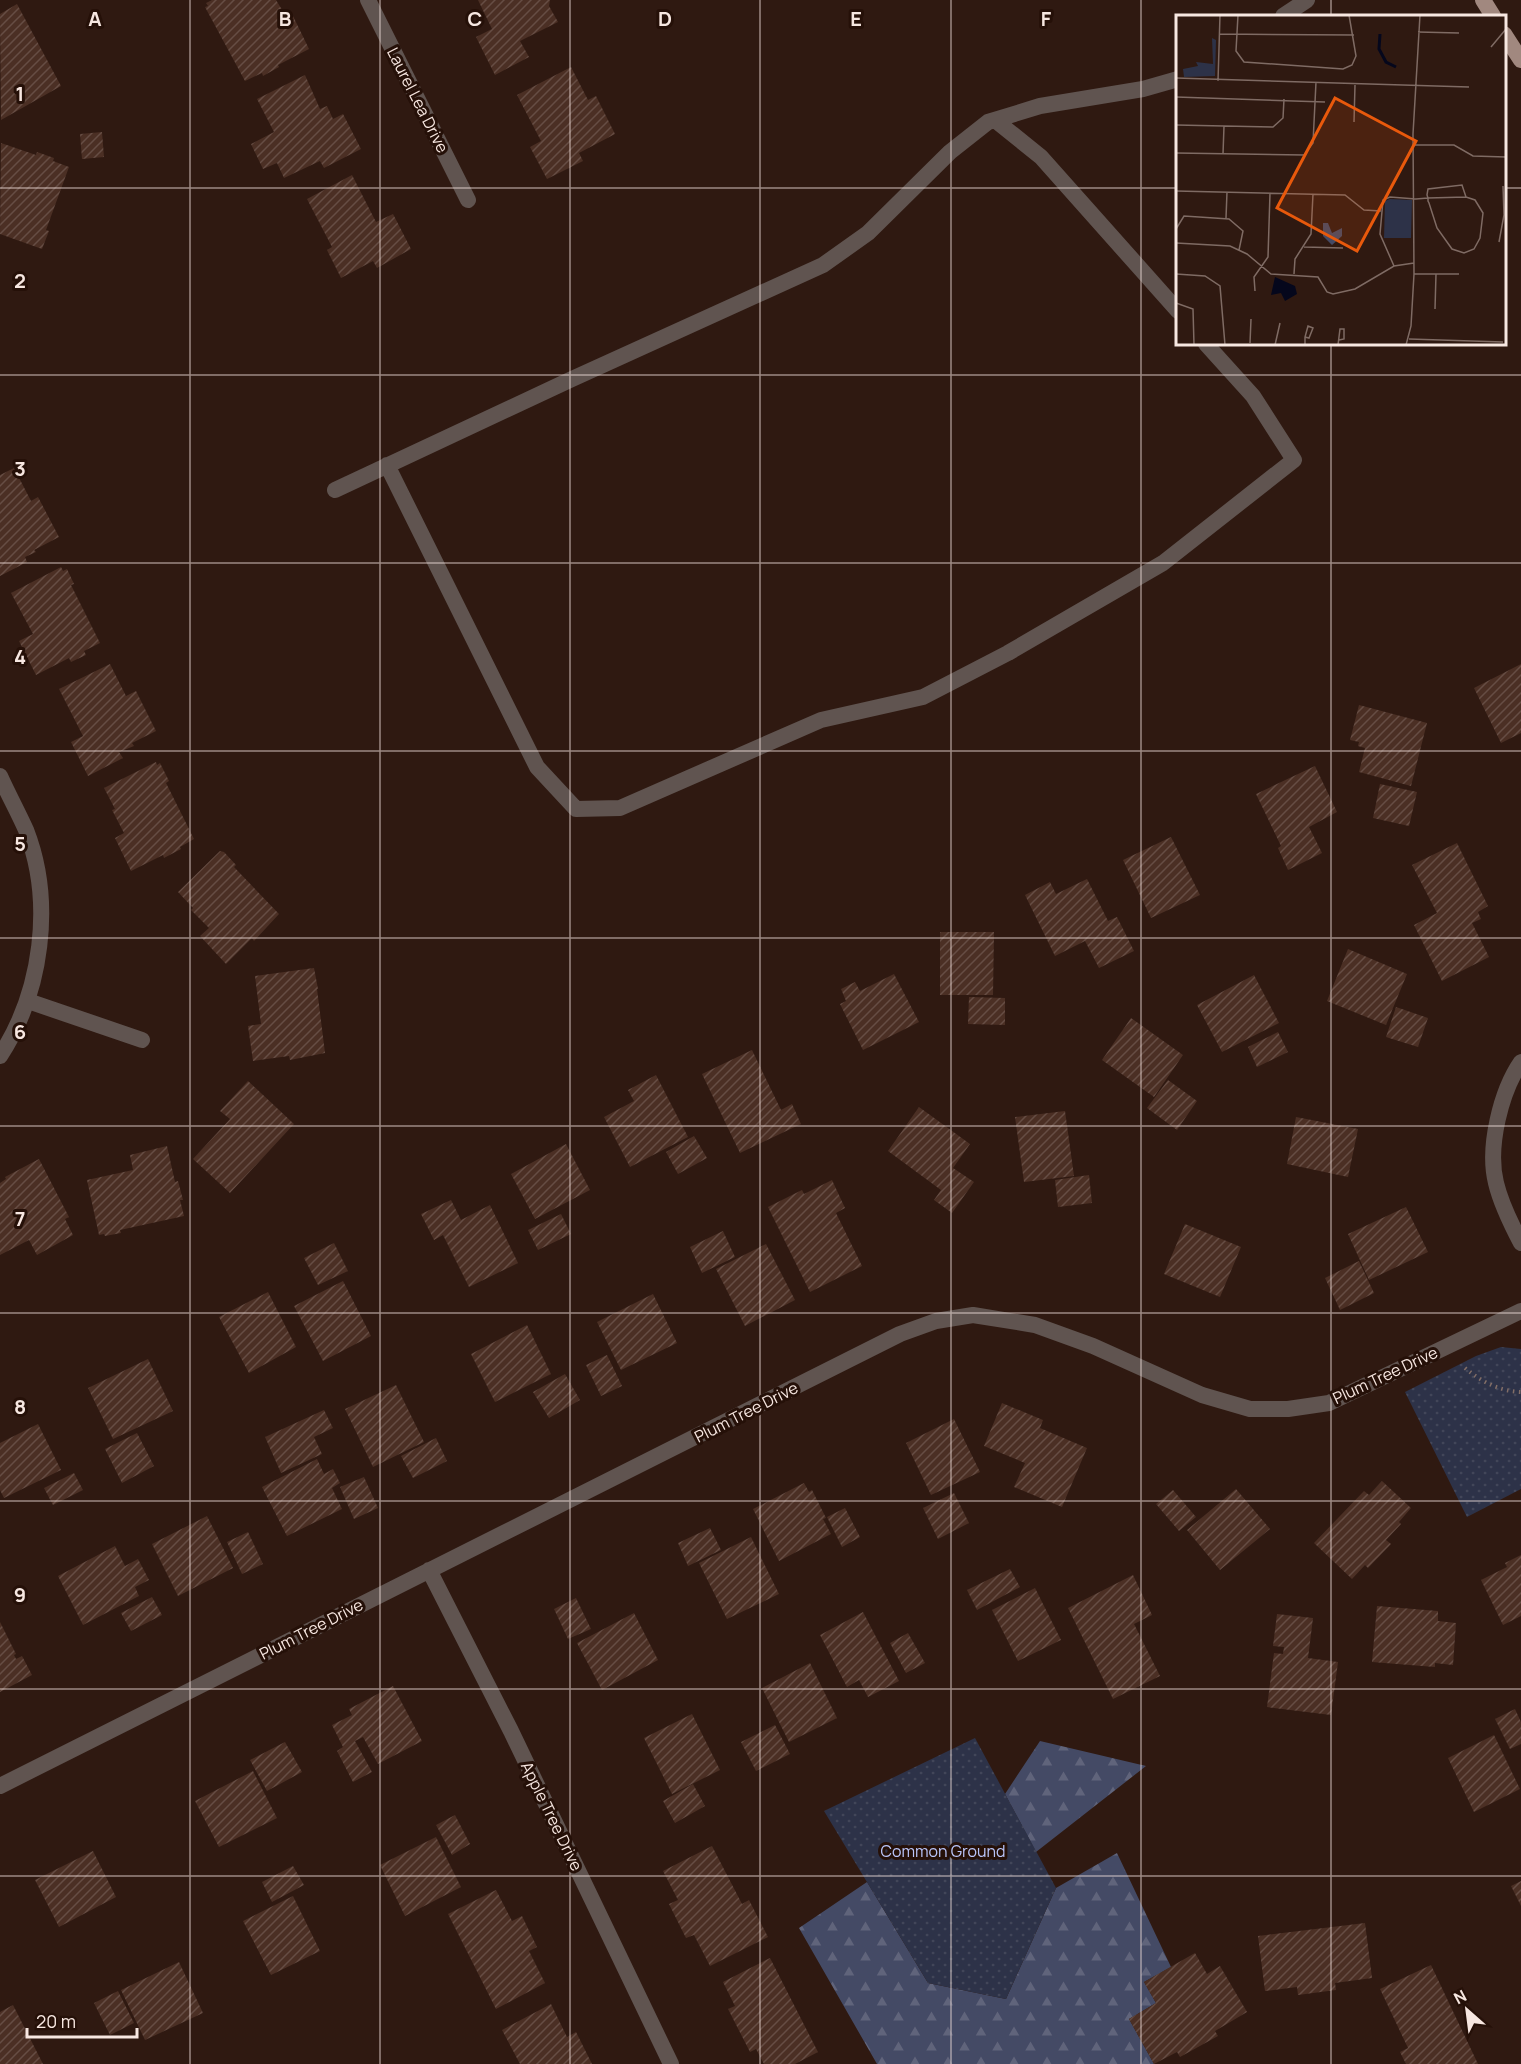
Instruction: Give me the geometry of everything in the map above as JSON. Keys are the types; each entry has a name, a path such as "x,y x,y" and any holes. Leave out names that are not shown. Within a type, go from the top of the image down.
{"main road":[{"path":"1483,0 1493,15"},
{"path":"1506,37 1521,60"}],"street":[{"name":"Laurel Lea Drive","path":"368,0 468,200"},
{"path":"1284,15 1307,0"},
{"path":"335,490 823,265 868,233 951,152 988,122 1040,106 1143,88 1176,80"},
{"path":"995,120 1041,157 1176,309"},
{"path":"387,465 537,766 576,809 620,808 820,720 923,697 1008,653 1163,563 1275,475 1294,460 1253,396 1207,345"},
{"path":"0,776 26,831 38,874 41,920 28,1001 11,1039 0,1056"},
{"path":"28,1001 142,1040"},
{"path":"1521,1062 1512,1074 1499,1112 1494,1149 1495,1181 1506,1215 1521,1243"},
{"name":"Plum Tree Drive","path":"0,1786 900,1334 936,1321 973,1315 1035,1325 1093,1346 1202,1395 1250,1409 1288,1409 1329,1403 1521,1311"},
{"name":"Apple Tree Drive","path":"429,1570 512,1731 671,2064"}],"path":[{"path":"1450,1344 1462,1365 1483,1383 1521,1392"}],"green space":[{"path":"1501,1347 1521,1349 1521,1489 1467,1517 1405,1392 1476,1356"},
{"name":"Common Ground","path":"975,1738 1056,1888 1006,1999 928,1983 824,1811"},
{"path":"1040,1741 1146,1766 1036,1852 1005,1794"},
{"path":"1117,1853 1171,1967 1144,1982 1156,2003 1129,2019 1154,2064 877,2064 799,1928 867,1882 928,1983 1006,1999 1056,1888"}],"building":[{"path":"212,0 276,0 284,13 281,15 284,21 293,16 309,49 278,65 279,67 263,76 262,73 245,81 205,7 208,6 206,3"},
{"path":"478,0 550,0 549,6 558,22 520,41 529,57 495,75 476,37 492,29"},
{"path":"17,4 61,86 1,120 0,14"},
{"path":"571,67 588,100 596,96 615,134 579,153 583,161 547,179 530,147 541,141 517,95"},
{"path":"305,75 320,109 327,106 333,119 343,114 361,149 324,168 320,161 284,178 277,163 263,169 251,144 274,132 257,99"},
{"path":"102,132 104,157 82,159 80,134"},
{"path":"1,143 36,155 37,152 54,158 53,161 69,167 46,230 49,231 42,249 0,234"},
{"path":"352,175 376,222 393,214 411,249 377,268 373,261 341,278 327,250 332,247 307,199"},
{"path":"14,468 31,501 38,497 59,537 25,557 27,562 0,576 0,475"},
{"path":"61,567 63,571 67,569 74,584 71,585 100,643 84,651 86,655 71,662 69,658 36,675 19,641 33,634 11,593"},
{"path":"110,664 126,696 136,691 156,731 132,743 134,746 119,752 123,758 88,776 71,742 83,736 59,689"},
{"path":"1521,664 1521,733 1501,743 1474,688"},
{"path":"1359,705 1427,723 1411,786 1359,772 1365,748 1358,746 1359,742 1350,740"},
{"path":"156,762 157,765 160,763 169,781 166,783 194,839 164,858 163,855 131,871 115,838 124,833 104,788"},
{"path":"1315,766 1337,812 1309,827 1322,853 1288,870 1278,848 1281,846 1256,794"},
{"path":"1380,784 1417,792 1409,826 1373,818"},
{"path":"1171,837 1200,895 1151,918 1123,860"},
{"path":"1457,843 1488,906 1478,912 1481,919 1472,923 1489,957 1442,981 1414,925 1437,913 1412,865"},
{"path":"220,851 224,852 236,865 234,867 279,914 254,941 252,938 226,964 200,936 209,928 191,910 193,908 178,892"},
{"path":"1087,879 1108,921 1117,917 1134,951 1099,968 1085,941 1055,956 1025,895 1050,882 1056,894"},
{"path":"940,932 994,932 993,995 940,995"},
{"path":"1348,949 1407,974 1386,1025 1327,1001"},
{"path":"314,968 325,1053 290,1060 289,1056 253,1061 248,1026 261,1024 255,976"},
{"path":"894,974 919,1022 863,1050 840,1004 846,1001 841,989 855,982 860,991"},
{"path":"1254,975 1279,1023 1222,1052 1197,1005"},
{"path":"969,997 1005,998 1005,1025 968,1024"},
{"path":"1396,1007 1428,1018 1418,1047 1386,1037"},
{"path":"1131,1018 1183,1055 1154,1097 1102,1060"},
{"path":"1278,1032 1288,1052 1257,1067 1248,1047"},
{"path":"752,1050 781,1110 792,1104 801,1124 740,1153 702,1074"},
{"path":"656,1075 688,1137 630,1167 604,1117 634,1101 628,1090"},
{"path":"1168,1080 1197,1101 1177,1130 1147,1108"},
{"path":"248,1081 294,1124 230,1193 193,1159 230,1119 220,1111"},
{"path":"919,1107 970,1144 953,1168 974,1182 952,1213 934,1200 941,1190 888,1151"},
{"path":"1065,1111 1074,1176 1024,1182 1015,1117"},
{"path":"1296,1117 1358,1129 1348,1177 1287,1164"},
{"path":"694,1136 707,1158 678,1174 666,1152"},
{"path":"566,1144 590,1190 535,1219 511,1174"},
{"path":"167,1146 175,1182 178,1181 183,1200 180,1200 184,1216 120,1230 121,1233 99,1235 87,1180 133,1170 130,1155"},
{"path":"39,1159 69,1217 65,1219 73,1235 37,1255 29,1240 0,1255 0,1183 6,1179 5,1177"},
{"path":"1089,1175 1092,1203 1058,1207 1055,1180"},
{"path":"832,1180 845,1208 836,1213 862,1266 810,1292 768,1207 802,1190 804,1194"},
{"path":"451,1200 461,1220 490,1205 518,1263 469,1287 443,1235 434,1240 421,1214"},
{"path":"1406,1207 1428,1252 1369,1280 1348,1234"},
{"path":"561,1214 571,1234 538,1250 528,1230"},
{"path":"1185,1224 1241,1247 1220,1297 1164,1274"},
{"path":"723,1231 735,1257 702,1273 690,1247"},
{"path":"334,1243 348,1271 318,1285 304,1258"},
{"path":"766,1244 795,1300 745,1326 716,1269"},
{"path":"1359,1261 1374,1293 1340,1310 1325,1278"},
{"path":"343,1281 371,1336 323,1361 294,1306"},
{"path":"268,1292 296,1347 249,1373 219,1317"},
{"path":"653,1294 677,1343 621,1370 597,1322"},
{"path":"527,1325 551,1374 495,1402 471,1354"},
{"path":"607,1355 622,1386 601,1396 586,1365"},
{"path":"148,1359 173,1411 113,1439 88,1388"},
{"path":"565,1374 580,1400 549,1418 533,1392"},
{"path":"396,1385 424,1442 373,1467 345,1409"},
{"path":"1002,1403 1043,1420 1040,1428 1087,1448 1062,1507 1014,1487 1025,1463 984,1446"},
{"path":"324,1410 333,1428 314,1437 322,1454 281,1473 265,1437"},
{"path":"954,1419 980,1472 931,1495 906,1443"},
{"path":"38,1424 61,1470 4,1498 0,1490 0,1443"},
{"path":"137,1433 154,1466 122,1483 105,1449"},
{"path":"436,1438 447,1461 413,1478 401,1456"},
{"path":"317,1459 324,1474 333,1469 340,1483 332,1488 342,1509 287,1536 262,1487"},
{"path":"74,1473 83,1490 53,1505 44,1488"},
{"path":"364,1477 378,1508 354,1519 340,1487"},
{"path":"1382,1481 1411,1508 1399,1522 1401,1524 1386,1540 1391,1544 1368,1568 1365,1565 1352,1579 1314,1543 1364,1491 1369,1495"},
{"path":"804,1483 809,1492 812,1490 831,1534 779,1561 753,1509"},
{"path":"1236,1489 1270,1529 1220,1570 1187,1530"},
{"path":"1173,1490 1196,1517 1179,1531 1156,1504"},
{"path":"954,1493 969,1523 938,1539 923,1508"},
{"path":"845,1508 860,1537 842,1547 827,1517"},
{"path":"207,1516 233,1568 178,1596 152,1544"},
{"path":"710,1528 721,1550 688,1566 678,1543"},
{"path":"248,1532 263,1564 242,1574 227,1542"},
{"path":"751,1537 779,1594 727,1619 699,1563"},
{"path":"115,1546 125,1566 138,1559 149,1580 135,1587 139,1596 83,1625 58,1576"},
{"path":"1521,1555 1521,1616 1503,1625 1481,1580 1507,1567 1505,1563"},
{"path":"1010,1569 1020,1587 977,1610 967,1590"},
{"path":"1133,1575 1152,1615 1134,1624 1160,1676 1113,1699 1068,1608"},
{"path":"1035,1588 1061,1640 1018,1661 992,1610"},
{"path":"152,1597 162,1615 131,1631 121,1613"},
{"path":"576,1598 591,1629 568,1639 554,1609"},
{"path":"1377,1606 1438,1611 1438,1621 1456,1623 1453,1665 1435,1663 1435,1667 1372,1662"},
{"path":"863,1612 899,1681 868,1697 859,1680 847,1687 820,1635"},
{"path":"634,1613 658,1660 602,1690 577,1643"},
{"path":"1277,1614 1313,1618 1308,1658 1338,1662 1331,1715 1267,1707 1274,1653 1283,1654 1284,1647 1273,1646"},
{"path":"0,1622 16,1654 14,1655 16,1659 22,1656 32,1675 0,1692"},
{"path":"908,1633 925,1663 906,1673 890,1643"},
{"path":"810,1663 837,1718 789,1742 762,1688"},
{"path":"393,1686 422,1741 378,1764 363,1737 355,1741 372,1772 353,1782 337,1751 343,1747 332,1725 352,1715 349,1709"},
{"path":"1515,1709 1521,1722 1521,1744 1510,1749 1495,1719"},
{"path":"692,1714 720,1770 672,1794 644,1738"},
{"path":"775,1725 790,1754 756,1771 741,1742"},
{"path":"1494,1735 1520,1789 1474,1812 1448,1758"},
{"path":"285,1742 302,1772 267,1791 250,1760"},
{"path":"253,1771 277,1818 219,1847 195,1801"},
{"path":"693,1784 705,1806 675,1823 663,1801"},
{"path":"455,1815 470,1844 452,1855 436,1825"},
{"path":"436,1837 461,1887 405,1916 380,1865"},
{"path":"712,1846 742,1904 749,1900 768,1937 710,1966 694,1935 686,1938 669,1904 678,1900 663,1871"},
{"path":"93,1851 116,1897 59,1927 35,1880"},
{"path":"293,1866 304,1885 272,1902 262,1882"},
{"path":"1521,1881 1521,1906 1511,1886"},
{"path":"496,1890 512,1921 522,1916 537,1947 529,1951 545,1983 496,2009 448,1914"},
{"path":"293,1896 320,1951 271,1975 243,1921"},
{"path":"1365,1923 1372,1978 1335,1983 1336,1990 1298,1995 1297,1987 1265,1991 1258,1936"},
{"path":"1195,1953 1207,1974 1220,1966 1247,2012 1215,2031 1218,2036 1180,2057 1177,2052 1154,2064 1129,2019 1156,2003 1144,1982"},
{"path":"770,1958 818,2052 795,2064 764,2064 756,2049 750,2052 728,2009 735,2006 723,1982"},
{"path":"179,1962 203,2013 145,2040 121,1990"},
{"path":"1431,1965 1478,2064 1406,2064 1400,2052 1408,2048 1380,1989"},
{"path":"118,1991 134,2023 110,2035 94,2003"},
{"path":"551,2004 567,2037 576,2032 592,2064 520,2064 502,2030"},
{"path":"13,2005 43,2064 0,2064 0,2012"}]}
